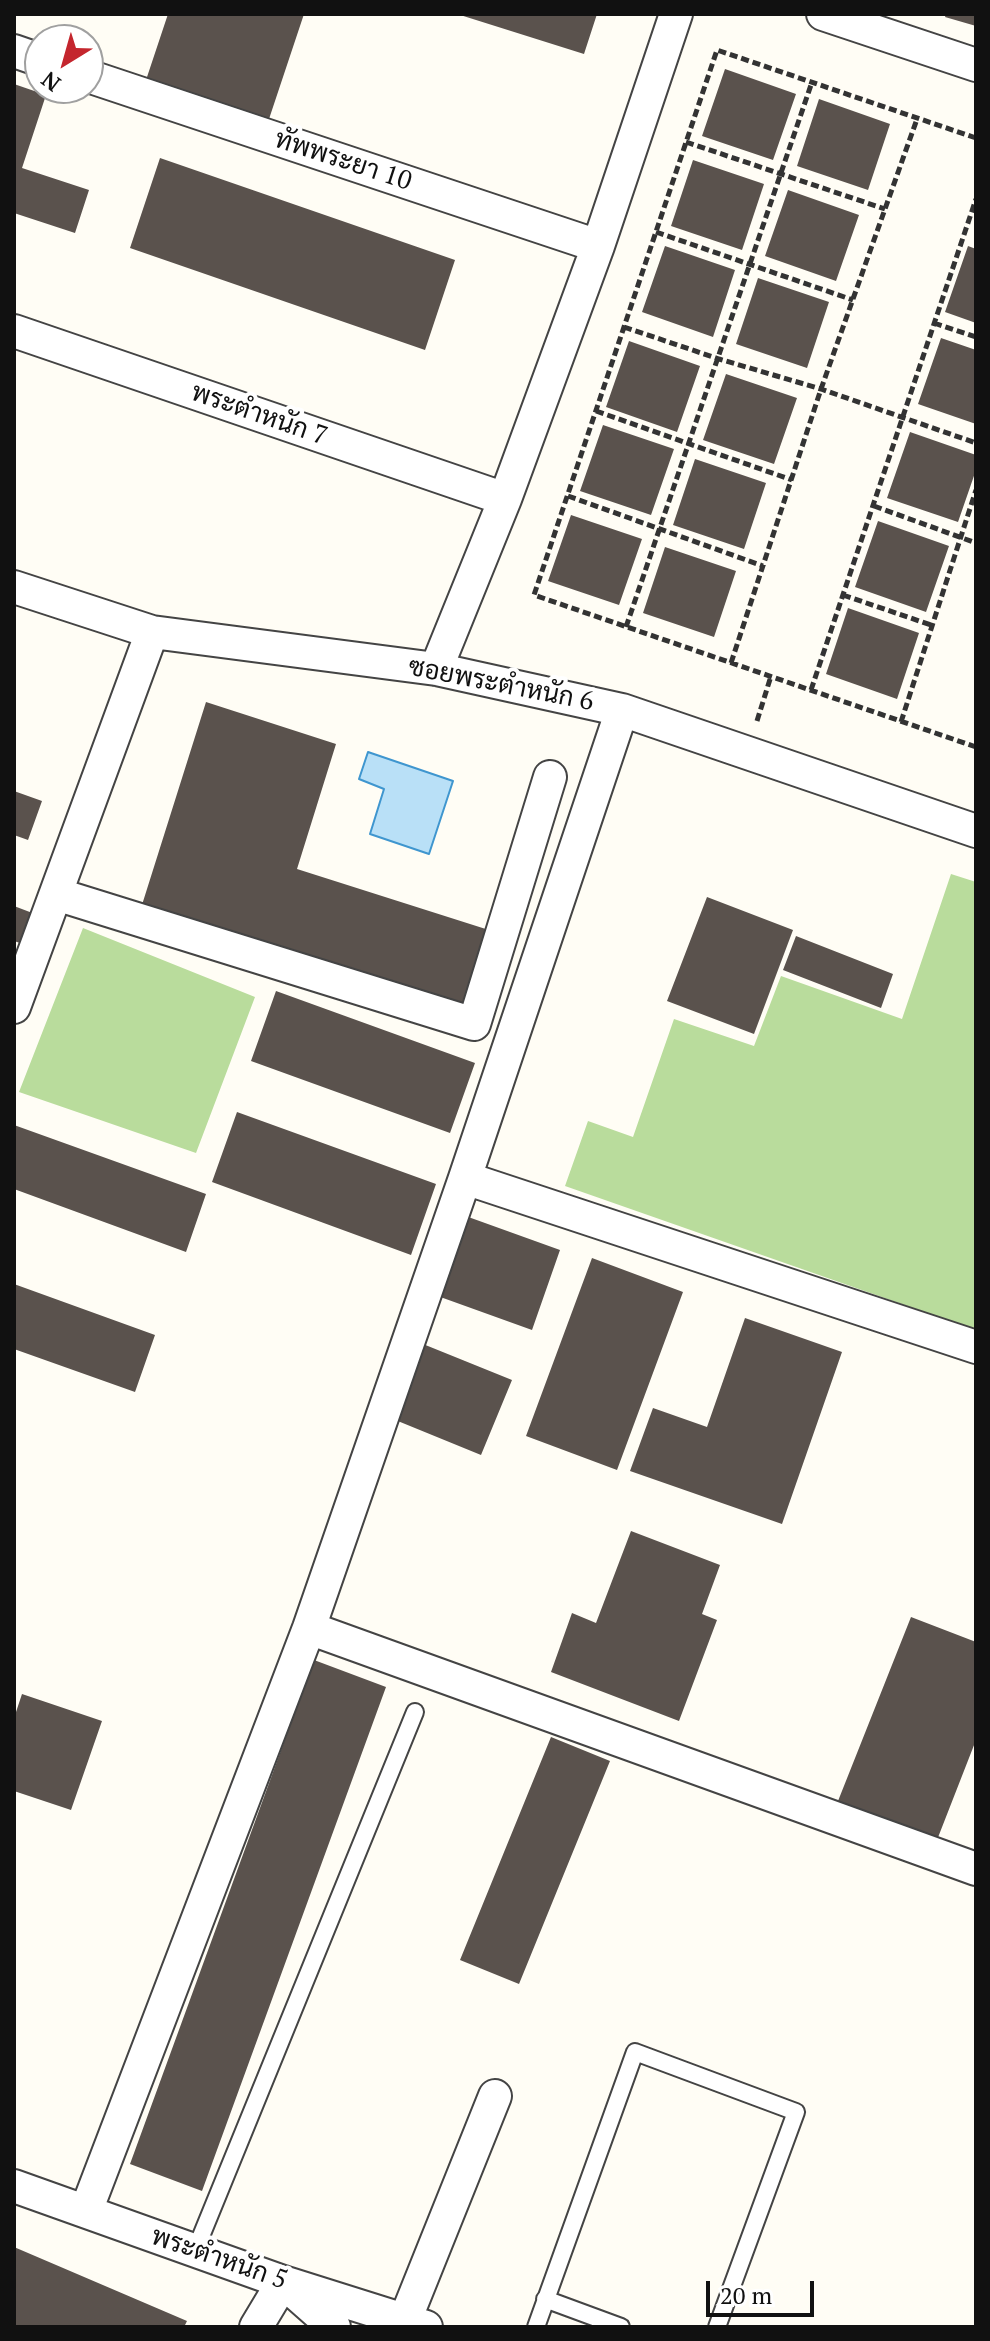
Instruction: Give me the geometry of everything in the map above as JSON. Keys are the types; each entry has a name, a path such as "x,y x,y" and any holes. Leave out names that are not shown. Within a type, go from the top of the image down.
{"street":[{"path":"436,669 505,499 598,246 676,14"},
{"path":"823,14 976,65"},
{"name":"ทัพพระยา 10","path":"104,81 598,246"},
{"name":"พระตำหนัก 7","path":"14,331 505,499"},
{"name":"ซอยพระตำหนัก 6","path":"14,587 152,632 436,669 622,710 976,831"},
{"path":"14,1007 152,632"},
{"path":"86,2211 309,1628 465,1178 622,710"},
{"path":"56,894 474,1024 550,777"},
{"path":"465,1178 976,1347"},
{"path":"309,1628 976,1869"},
{"path":"416,2324 495,2096"},
{"name":"พระตำหนัก 5","path":"14,2186 283,2282 416,2324"},
{"path":"256,2327 283,2282 334,2327"}],"lane":[{"path":"195,2251 415,1712"},
{"path":"536,2327 635,2052 796,2112 717,2327"},
{"path":"545,2299 621,2327"}],"path":[{"path":"976,138 717,50 534,595 976,747"},
{"path":"626,627 812,82"},
{"path":"731,663 821,389 917,118"},
{"path":"686,142 885,209"},
{"path":"811,690 976,199"},
{"path":"965,230 976,234"},
{"path":"656,232 853,300"},
{"path":"934,323 976,337"},
{"path":"624,327 821,389 976,443"},
{"path":"596,411 792,480"},
{"path":"901,722 976,490"},
{"path":"568,496 763,566"},
{"path":"874,506 976,543"},
{"path":"843,595 931,625"},
{"path":"747,753 771,676"}],"green space":[{"path":"951,874 976,882 976,1330 565,1186 588,1121 633,1137 674,1019 754,1046 781,976 902,1019"},
{"path":"83,928 255,997 196,1153 19,1092"}],"water":[{"path":"368,752 453,781 429,854 370,834 384,789 359,779"}],"building":[{"path":"168,14 304,14 268,122 146,80"},
{"path":"457,14 597,14 584,54"},
{"path":"946,14 976,14 976,26 945,17"},
{"path":"725,69 796,94 773,160 702,136"},
{"path":"14,84 24,87 24,104 43,104 22,168 89,190 75,233 14,213"},
{"path":"819,99 890,124 868,190 797,166"},
{"path":"160,158 455,260 425,350 130,248"},
{"path":"693,160 764,184 742,250 671,226"},
{"path":"788,190 859,215 836,281 765,256"},
{"path":"665,246 735,270 713,337 642,312"},
{"path":"968,246 976,249 976,323 945,312"},
{"path":"758,278 829,302 807,368 736,344"},
{"path":"941,338 976,350 976,424 918,404"},
{"path":"629,341 700,366 677,432 606,407"},
{"path":"726,374 797,398 774,464 703,440"},
{"path":"603,425 674,449 651,515 580,491"},
{"path":"910,432 976,455 976,470 958,522 887,498"},
{"path":"695,459 766,483 744,549 673,525"},
{"path":"571,515 642,539 619,605 548,581"},
{"path":"878,521 949,546 926,612 855,587"},
{"path":"665,547 736,571 714,637 643,613"},
{"path":"848,608 919,633 897,699 826,674"},
{"path":"206,702 336,744 297,869 492,931 466,1012 141,908"},
{"path":"14,791 42,801 28,840 14,835"},
{"path":"707,897 793,930 754,1034 667,1001"},
{"path":"14,906 35,914 23,944 14,941"},
{"path":"796,936 893,974 881,1008 783,970"},
{"path":"276,991 475,1063 450,1133 251,1061"},
{"path":"237,1112 436,1184 411,1255 212,1182"},
{"path":"14,1125 206,1194 186,1252 14,1189"},
{"path":"460,1214 560,1250 532,1330 432,1294"},
{"path":"592,1258 683,1292 617,1470 526,1436"},
{"path":"14,1284 155,1335 135,1392 14,1349"},
{"path":"745,1318 842,1352 782,1524 630,1471 653,1408 707,1427"},
{"path":"418,1342 512,1380 481,1455 388,1417"},
{"path":"631,1531 720,1565 702,1614 717,1620 679,1721 551,1672 572,1613 596,1623"},
{"path":"911,1617 976,1642 976,1740 937,1840 838,1801"},
{"path":"314,1660 386,1687 202,2191 130,2164"},
{"path":"22,1694 102,1721 71,1810 14,1791 14,1718"},
{"path":"551,1737 610,1761 519,1984 460,1960"},
{"path":"14,2247 187,2321 184,2327 14,2327"}]}
